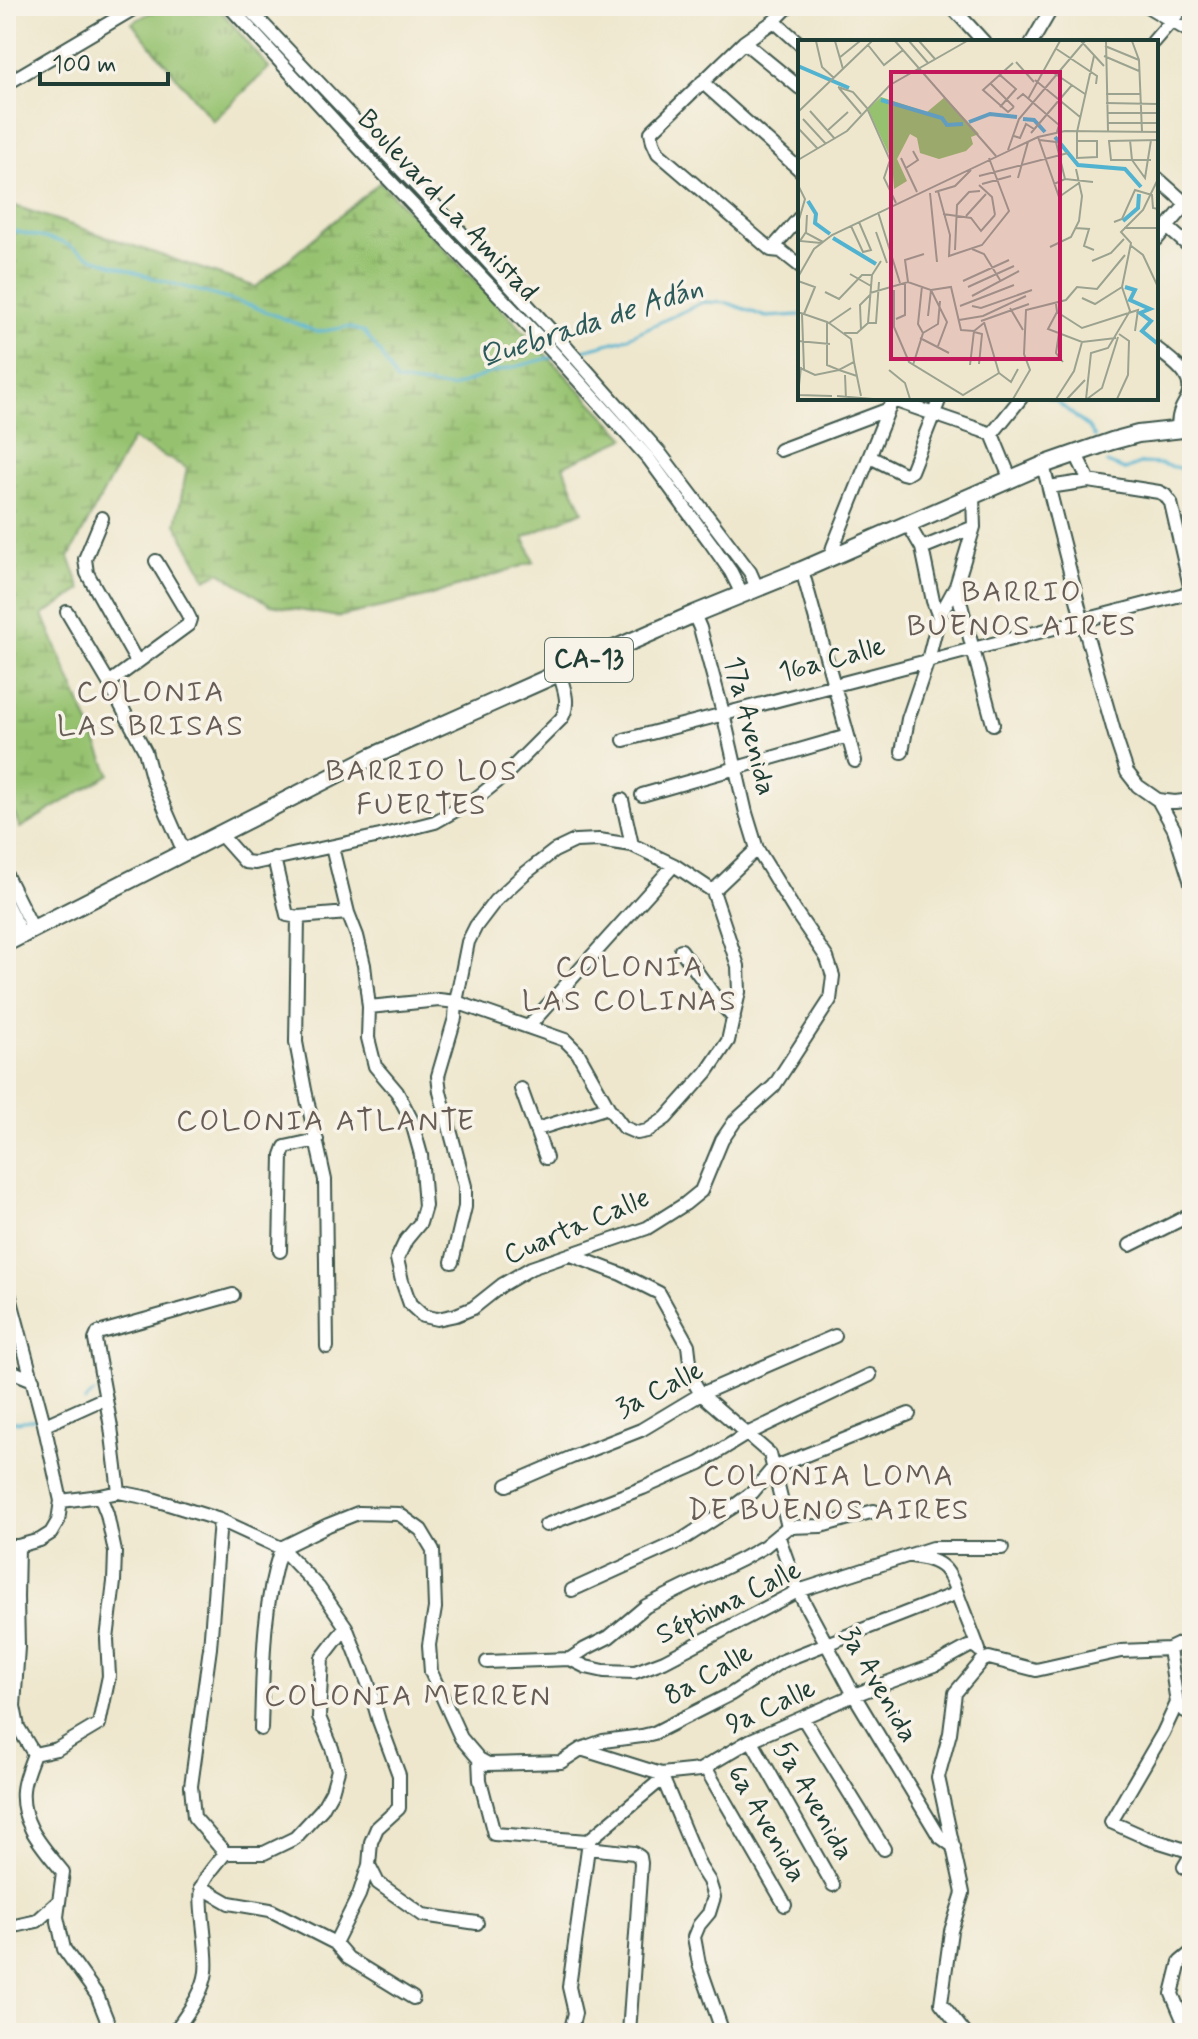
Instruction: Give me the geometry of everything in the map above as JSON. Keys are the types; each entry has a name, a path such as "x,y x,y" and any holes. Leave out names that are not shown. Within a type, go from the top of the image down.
{"main road":[{"name":"CA-13","path":"6,943 371,757 694,614 1043,465 1125,437 1185,429"}],"street":[{"path":"6,84 138,6"},
{"name":"Boulevard La Amistad","path":"229,6 649,459 731,572 750,591"},
{"name":"Boulevard La Amistad","path":"246,6 566,347 659,452 750,572 750,591"},
{"path":"789,6 744,42 651,132 658,153 771,250 781,251 798,264"},
{"path":"951,6 982,40"},
{"path":"1033,40 1053,6"},
{"path":"1147,6 1192,33"},
{"path":"1155,40 1184,6"},
{"path":"774,21 798,42"},
{"path":"744,42 798,86"},
{"path":"702,82 798,168"},
{"path":"1158,179 1190,203 1158,238"},
{"path":"771,250 798,219"},
{"path":"1167,227 1192,249"},
{"path":"1158,350 1189,376 1189,396 1178,417 1185,429"},
{"path":"870,457 902,473 911,471 939,400"},
{"path":"992,434 1014,401"},
{"path":"830,558 892,402"},
{"path":"780,450 892,402 992,434 1011,480"},
{"path":"1076,454 1089,481"},
{"path":"1043,465 1082,619 1127,772 1138,786 1158,800 1174,829 1192,886"},
{"path":"1049,487 1089,481 1159,492 1168,497 1192,593"},
{"path":"902,752 908,719 939,617 956,586 974,527 973,496"},
{"path":"102,518 85,565 137,662"},
{"path":"908,524 922,548 939,617"},
{"path":"922,548 974,527"},
{"path":"109,683 188,625 190,619 156,561"},
{"path":"802,570 855,761"},
{"path":"956,586 993,724"},
{"name":"16a Calle","path":"624,740 1192,593"},
{"path":"67,612 145,751 153,781 184,852"},
{"name":"17a Avenida","path":"694,614 757,849 827,958 833,988"},
{"path":"220,834 245,862 255,863 435,822 474,800 503,777 561,719 566,712 566,695 559,673"},
{"path":"642,795 848,736"},
{"path":"622,800 632,845"},
{"path":"1158,800 1192,800"},
{"path":"332,847 364,965 369,1007 439,1000 456,1002 565,1040 578,1053 608,1107 623,1127 637,1133 647,1131 666,1118 707,1072 728,1041 739,992 738,966 713,891 674,865 632,845 599,840 575,841 554,851 495,901 468,942 456,1002 455,1018 438,1076 465,1186 465,1207 452,1262"},
{"path":"713,891 757,849"},
{"path":"274,858 286,912 290,917 348,913"},
{"path":"528,1027 674,865"},
{"path":"6,875 28,932"},
{"path":"6,903 28,932"},
{"path":"298,917 296,1042 325,1180 327,1347"},
{"path":"681,950 734,1018"},
{"name":"Cuarta Calle","path":"369,1007 368,1038 375,1066 397,1092 411,1119 421,1155 425,1206 420,1223 406,1240 397,1259 410,1304 423,1316 437,1319 473,1308 502,1285 531,1268 647,1228 701,1191 722,1140 735,1121 774,1086 830,1000 833,988"},
{"path":"521,1089 546,1158"},
{"path":"537,1129 608,1107"},
{"path":"280,1251 282,1155 285,1147 317,1140"},
{"path":"1130,1245 1192,1214"},
{"path":"571,1255 659,1293 688,1345 692,1379 701,1394"},
{"path":"6,1282 61,1501 58,1521 51,1533 40,1540 12,1546 18,1647 14,1706 18,1727 34,1754 23,1788 24,1813 34,1837 63,1872 57,1917 64,1949 97,1995 112,2033"},
{"path":"119,1492 95,1340 98,1333 233,1295"},
{"name":"3a Calle","path":"507,1485 641,1430 701,1394 835,1336"},
{"path":"6,1369 33,1380"},
{"path":"546,1525 700,1463 747,1434 870,1375"},
{"name":"3a Avenida","path":"701,1394 770,1454 783,1531 798,1591 854,1695 939,1836 954,1847"},
{"path":"43,1420 105,1398"},
{"path":"572,1590 680,1541 743,1500 773,1468 909,1414"},
{"path":"61,1501 119,1492 220,1520 281,1548 319,1588 346,1627 399,1775 399,1808 377,1828 359,1895 335,1943"},
{"path":"34,1754 57,1749 99,1724 109,1676 107,1639 115,1552 100,1496"},
{"path":"487,1662 570,1659 609,1637 646,1606 742,1559 783,1531 821,1526 874,1511"},
{"path":"261,1729 269,1604 281,1548 358,1513 399,1514 421,1530 433,1550 435,1608 429,1645 431,1672 461,1738 479,1759 480,1780 494,1834 588,1845 634,1853 640,1857 629,2033"},
{"path":"220,1520 210,1648 191,1786 194,1817 225,1853 264,1853 295,1838 322,1809 332,1791 338,1770 319,1717 322,1658 346,1627"},
{"name":"Séptima Calle","path":"570,1659 604,1671 635,1672 649,1668 798,1591 932,1548 1002,1548"},
{"path":"908,1555 938,1563 953,1579 983,1660"},
{"name":"8a Calle","path":"479,1759 488,1764 561,1762 581,1749 603,1741 654,1733 731,1694 780,1662 957,1593"},
{"path":"965,2033 941,2003 951,1931 963,1893 938,1777 950,1733 955,1693 983,1660 989,1658 1036,1670 1121,1651 1169,1649 1192,1638"},
{"name":"9a Calle","path":"581,1749 662,1777 700,1770 751,1740 977,1645"},
{"path":"1169,1649 1177,1703 1111,1822 1192,1853 1184,1867 1192,1874"},
{"path":"1177,1703 1192,1714"},
{"path":"803,1718 884,1849"},
{"name":"5a Avenida","path":"751,1740 833,1885"},
{"name":"6a Avenida","path":"705,1767 785,1905"},
{"path":"570,2033 575,2013 569,1987 588,1845 662,1777 714,1897 709,1913 694,1937 699,1964 723,2033"},
{"path":"174,2033 200,1993 206,1973 201,1887 225,1853"},
{"path":"369,1865 378,1883 423,1915 477,1923"},
{"path":"201,1887 229,1903 270,1910 335,1943 348,1958 413,1998"},
{"path":"6,1928 37,1921 59,1901"},
{"path":"1191,2033 1172,1994 1180,1962 1192,1952"}],"green space":[{"path":"162,6 217,6 269,68 213,121 132,23"},
{"path":"380,182 626,438 563,466 583,511 524,537 534,562 422,598 338,617 271,605 220,572 206,579 176,524 187,468 132,439 69,557 81,590 43,615 110,774 20,828 6,792 6,203 256,287"}],"waterway":[{"name":"Quebrada de Adán","path":"6,229 62,242 93,258 252,306 317,332 348,327 364,332 396,381 451,388 487,374 553,357"},
{"name":"Quebrada de Adán","path":"576,352 622,340 703,302 728,303 766,317 798,315"},
{"name":"Quebrada de Adán","path":"1055,400 1088,427 1095,437"},
{"name":"Quebrada de Adán","path":"1107,463 1125,470 1142,463 1179,468 1186,474 1192,498"},
{"path":"85,1401 94,1393"},
{"path":"6,1420 37,1419"}],"district":[{"name":"BARRIO BUENOS AIRES","path":"1022,609"},
{"name":"COLONIA LAS BRISAS","path":"151,709"},
{"name":"BARRIO LOS FUERTES","path":"422,788"},
{"name":"COLONIA LAS COLINAS","path":"630,984"},
{"name":"COLONIA ATLANTE","path":"326,1121"},
{"name":"COLONIA LOMA DE BUENOS AIRES","path":"829,1493"},
{"name":"COLONIA MERREN","path":"408,1696"}]}
